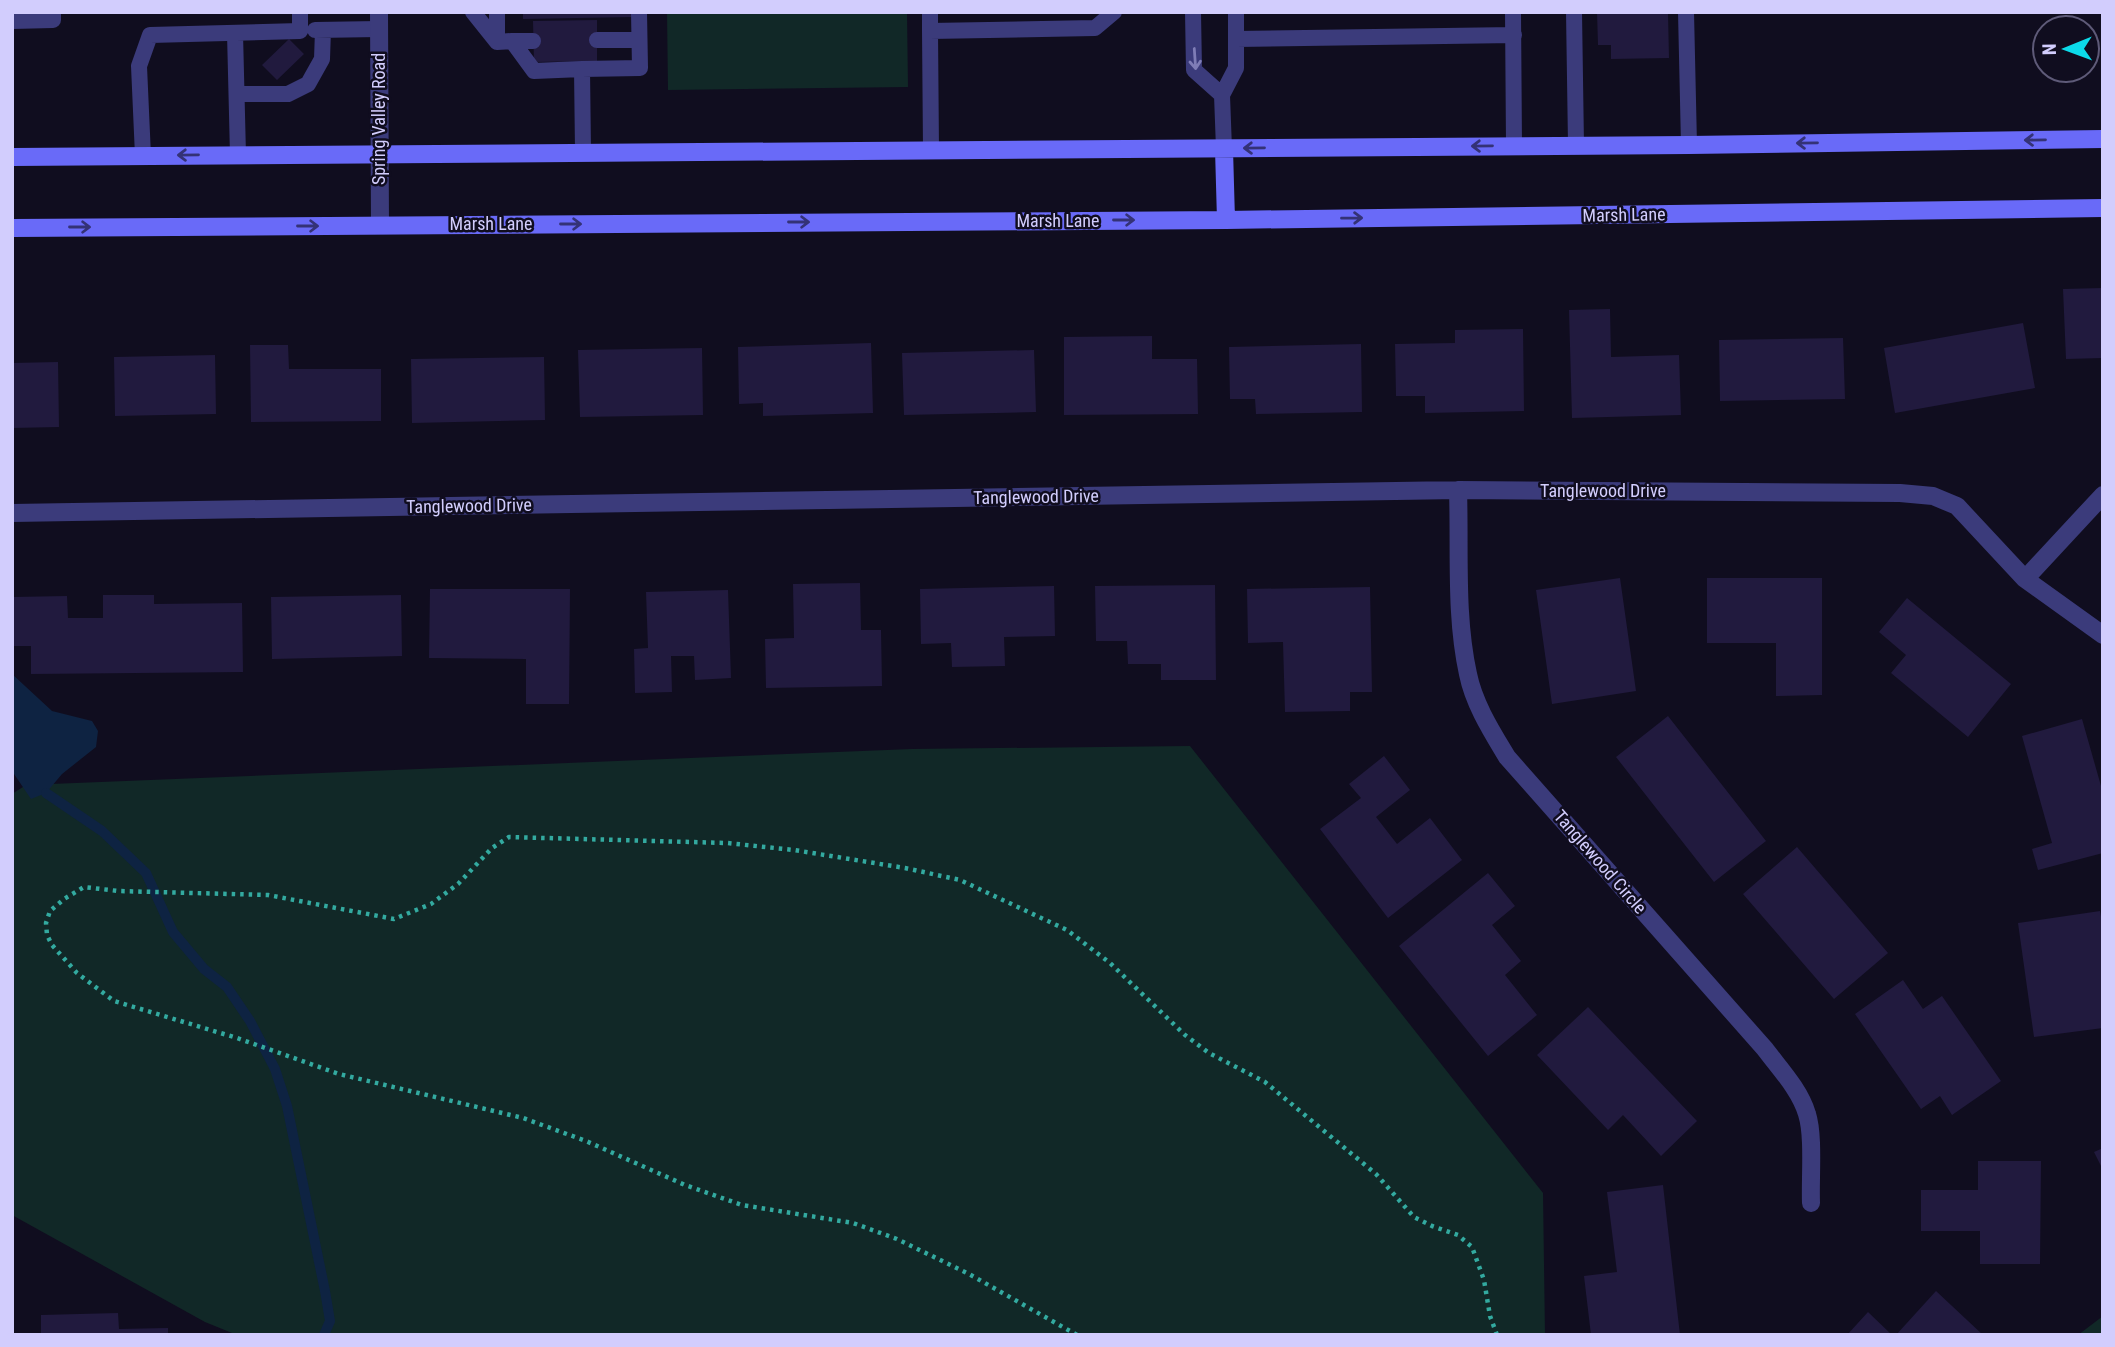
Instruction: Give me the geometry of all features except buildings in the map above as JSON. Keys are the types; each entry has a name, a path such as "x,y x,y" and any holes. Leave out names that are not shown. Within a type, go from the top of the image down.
{"main road":[{"path":"12,157 1689,145 2103,139"},
{"path":"1224,149 1226,220"},
{"name":"Marsh Lane","path":"12,228 1226,220 2103,208"}],"street":[{"name":"Spring Valley Road","path":"379,21 380,225"},
{"name":"Tanglewood Drive","path":"12,513 1458,490 1900,493 1933,496 1957,506 2025,579 2103,635"},
{"name":"Tanglewood Circle","path":"1458,490 1461,615 1468,676 1485,720 1507,757 1765,1049 1799,1096 1808,1115 1810,1130 1811,1203"},
{"path":"2025,579 2103,495"}],"lane":[{"path":"12,21 53,20 53,12"},
{"path":"300,12 300,31"},
{"path":"473,12 534,71 640,68 639,12"},
{"path":"496,12 504,42"},
{"path":"930,12 932,150"},
{"path":"1002,12 1003,30"},
{"path":"930,31 1095,28 1114,12"},
{"path":"1194,12 1194,70 1222,94"},
{"path":"1224,149 1222,94 1236,68 1236,12"},
{"path":"1513,12 1514,146"},
{"path":"1574,12 1576,145"},
{"path":"1686,12 1689,145"},
{"path":"143,156 139,66 149,35 323,30 379,21"},
{"path":"237,94 288,94 308,84 323,59 323,30"},
{"path":"235,33 239,155"},
{"path":"1236,39 1514,35"},
{"path":"597,40 639,40"},
{"path":"504,42 533,41"},
{"path":"582,69 583,152"}],"path":[{"path":"1077,1335 969,1274 897,1239 853,1223 741,1205 685,1185 586,1141 523,1118 338,1074 237,1038 114,1001 77,973 52,945 47,935 46,923 50,911 84,887 118,891 268,895 301,899 379,918 394,919 432,904 458,884 492,848 509,837 727,843 806,852 960,880 1066,930 1110,963 1185,1035 1209,1053 1265,1082 1376,1174 1414,1217 1458,1235 1472,1248 1484,1280 1490,1316 1497,1335"}],"green space":[{"path":"667,12 907,12 908,87 668,90"},
{"path":"1190,746 1543,1193 1545,1335 237,1335 205,1322 12,1215 12,794 26,785 912,749"},
{"path":"2103,1316 2103,1335 2078,1335"}],"water":[{"path":"12,674 52,711 92,721 98,731 96,747 62,774 46,793 31,799 12,771"}],"waterway":[{"path":"46,793 102,831 146,873 173,932 204,969 227,987 250,1021 275,1069 287,1106 325,1291 330,1321 324,1335"}]}
